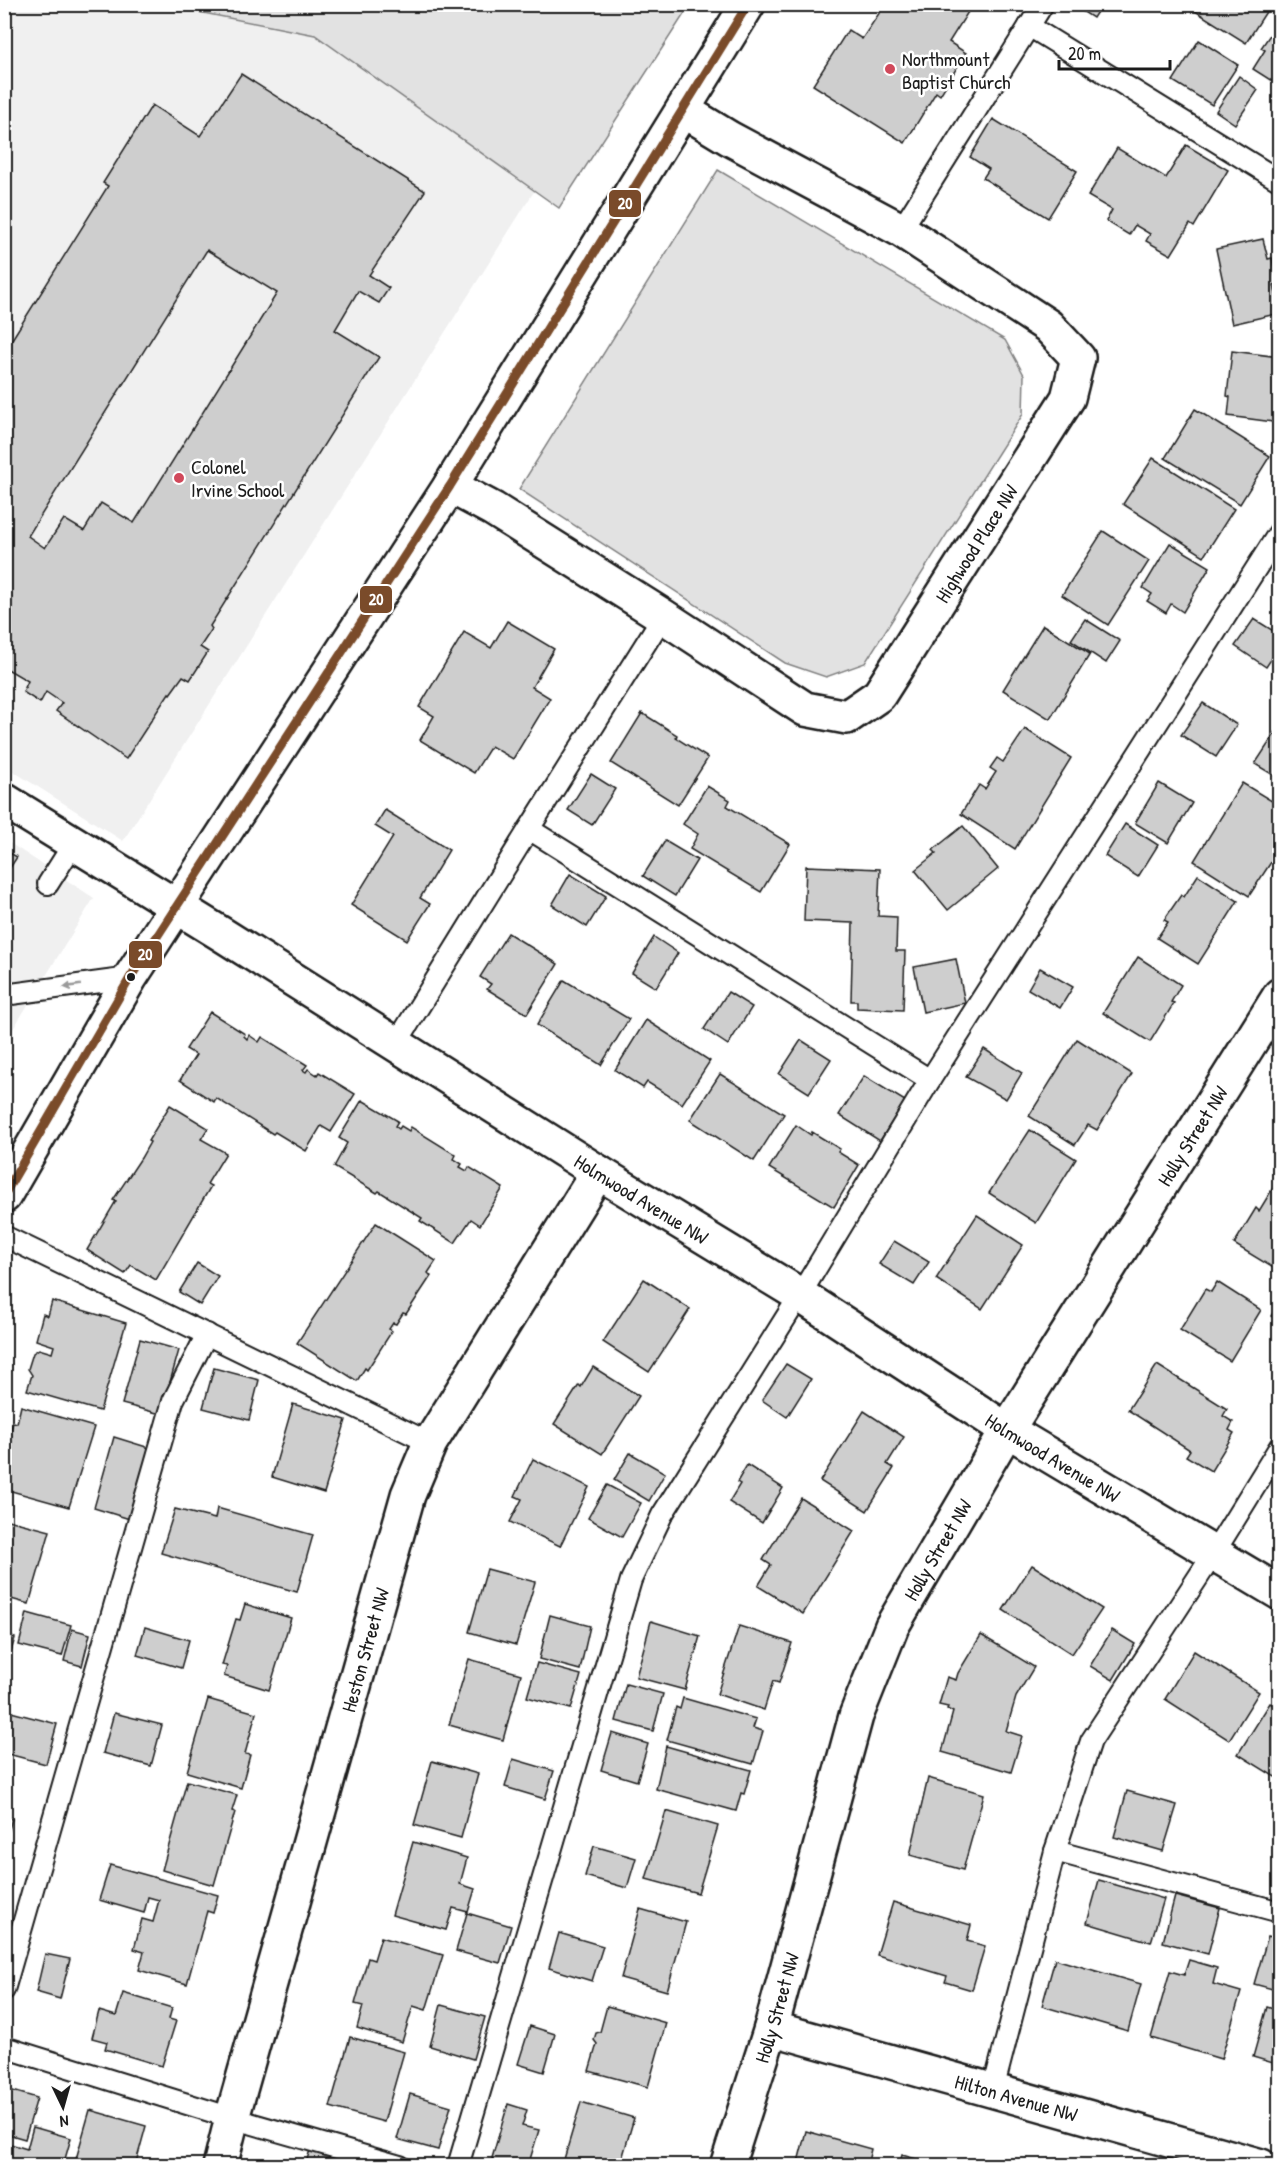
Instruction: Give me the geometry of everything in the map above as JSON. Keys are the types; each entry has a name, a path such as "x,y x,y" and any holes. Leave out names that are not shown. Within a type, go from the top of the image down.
{"street":[{"path":"4,1196 130,978 450,486 748,4"},
{"name":"Highwood Place NW","path":"450,486 493,509 663,616 806,710 847,717 879,695 1068,398 1078,358 1048,326 901,230 739,143 683,110"},
{"name":"Holmwood Avenue NW","path":"4,800 598,1172 800,1295 1007,1430 1280,1593"},
{"name":"Holly Street NW","path":"727,2166 771,2028 856,1716 892,1626 1007,1430 1280,994"},
{"name":"Heston Street NW","path":"220,2166 408,1495 430,1443 598,1172"},
{"name":"Hilton Avenue NW","path":"771,2028 1261,2166"}],"lane":[{"path":"901,230 1043,4"},
{"path":"1029,26 1280,182"},
{"path":"458,2166 631,1581 662,1515 800,1295 930,1080 1280,531"},
{"path":"396,1044 663,616"},
{"path":"529,829 930,1080"},
{"path":"48,884 74,843"},
{"path":"4,995 130,978"},
{"path":"4,1236 430,1443"},
{"path":"4,1990 173,1401 207,1334"},
{"path":"993,2090 1055,1851 1091,1741 1214,1553 1280,1446"},
{"path":"1055,1851 1280,1912"},
{"path":"4,2048 232,2118 400,2166"}],"shaded area":[{"name":"Colonel Irvine School","path":"4,5 163,5 315,35 535,190 123,841 5,766"},
{"path":"163,5 690,5 559,208 315,35"},
{"path":"718,170 1005,340 1024,375 1023,414 865,663 826,677 785,663 519,489"},
{"path":"5,840 94,898 5,1042"}],"building":[{"name":"Northmount Baptist Church","path":"879,4 973,4 949,42 966,53 940,95 936,92 905,143 813,85 848,30 862,39 882,9 878,6"},
{"path":"1071,4 1102,4 1093,18"},
{"path":"1184,4 1271,4 1246,43"},
{"path":"1280,20 1280,75 1275,83 1253,69 1265,50 1261,48"},
{"path":"1199,40 1238,65 1212,105 1173,81"},
{"path":"241,74 425,191 369,275 389,288 379,303 358,291 335,330 379,357 210,626 212,629 200,647 208,652 190,680 183,676 169,693 126,759 56,711 62,703 46,692 40,703 23,692 28,681 4,667 4,352 108,186 103,183 152,105 200,136","holes":["207,250 277,293 134,523 101,503 84,531 64,519 45,548 28,536"]},
{"path":"1239,76 1258,90 1235,124 1216,111"},
{"path":"993,119 1077,171 1048,218 983,178 989,169 970,157"},
{"path":"1186,145 1228,170 1194,227 1190,224 1171,255 1146,241 1150,234 1135,225 1129,235 1106,221 1112,210 1088,196 1117,148 1166,178"},
{"path":"1263,239 1268,259 1272,258 1277,284 1274,285 1280,313 1232,324 1216,249"},
{"path":"1232,351 1280,357 1280,423 1228,416 1230,397 1227,396"},
{"path":"1195,409 1270,456 1240,504 1165,458"},
{"path":"1153,458 1234,509 1204,556 1123,504"},
{"path":"1103,531 1149,561 1108,625 1062,595"},
{"path":"1170,543 1210,567 1183,612 1171,604 1166,613 1147,601 1152,594 1143,588"},
{"path":"1085,619 1120,641 1106,663 1071,640"},
{"path":"1254,619 1280,635 1280,646 1266,667 1235,646"},
{"path":"507,621 554,649 532,687 550,698 513,759 491,746 474,773 420,740 434,716 419,707 464,632 491,648"},
{"path":"1043,625 1090,654 1050,719 1003,690"},
{"path":"1203,703 1237,725 1216,757 1181,735"},
{"path":"642,713 708,758 678,805 611,763"},
{"path":"1280,726 1280,779 1255,764"},
{"path":"1025,729 1071,758 1015,849 961,814 979,785 985,789 996,772 990,768 997,758 1003,762"},
{"path":"591,774 615,789 592,825 568,810"},
{"path":"1159,783 1192,803 1168,843 1135,823"},
{"path":"1242,783 1280,806 1280,836 1277,841 1280,845 1249,896 1194,861"},
{"path":"707,786 730,800 727,806 790,844 761,892 690,849 698,834 683,824"},
{"path":"385,810 449,850 420,898 430,904 407,940 351,905 393,837 375,826"},
{"path":"1125,824 1158,845 1138,877 1105,856"},
{"path":"963,826 998,869 948,910 915,870 936,853 933,850"},
{"path":"665,841 697,860 675,896 643,876"},
{"path":"4,850 17,857 4,877"},
{"path":"806,866 880,869 878,916 897,917 896,951 905,951 903,1010 857,1008 857,1001 851,1001 853,923 804,921"},
{"path":"570,874 606,896 587,927 552,905"},
{"path":"1198,875 1238,901 1198,964 1157,938 1168,922 1164,920 1181,895 1184,897"},
{"path":"508,933 558,964 527,1014 487,989 491,984 480,977"},
{"path":"654,937 678,953 656,988 632,973"},
{"path":"1138,957 1181,985 1171,1002 1174,1003 1150,1042 1103,1013"},
{"path":"956,959 965,1003 923,1012 914,967"},
{"path":"1040,968 1073,987 1060,1008 1028,989"},
{"path":"564,980 629,1019 601,1065 537,1025"},
{"path":"728,992 752,1007 728,1045 704,1029"},
{"path":"210,1012 245,1034 247,1039 249,1035 259,1042 262,1037 307,1065 303,1070 306,1072 308,1069 317,1075 319,1072 355,1094 331,1132 321,1126 306,1151 275,1132 273,1134 216,1098 214,1102 180,1080 196,1055 186,1049"},
{"path":"646,1020 710,1061 682,1104 647,1082 643,1088 615,1070"},
{"path":"1077,1039 1132,1074 1097,1130 1088,1125 1075,1145 1029,1116"},
{"path":"801,1040 831,1059 809,1093 779,1074"},
{"path":"984,1049 1022,1073 1006,1099 966,1077"},
{"path":"720,1074 784,1114 754,1161 690,1120"},
{"path":"864,1076 905,1101 880,1141 839,1115"},
{"path":"362,1100 398,1121 395,1126 399,1129 401,1126 409,1131 411,1127 456,1155 454,1159 462,1164 460,1167 467,1171 469,1167 503,1188 480,1225 471,1219 455,1243 420,1221 422,1218 334,1167 347,1143 339,1138"},
{"path":"170,1105 208,1128 201,1139 226,1153 207,1184 211,1186 156,1280 131,1265 125,1274 87,1250 116,1201 113,1200 141,1158 150,1142 148,1141"},
{"path":"796,1125 840,1149 838,1152 859,1165 834,1207 769,1168"},
{"path":"1030,1130 1076,1159 1036,1223 989,1193"},
{"path":"1279,1178 1280,1272 1234,1244 1256,1208 1259,1211"},
{"path":"977,1215 1023,1245 982,1309 936,1279"},
{"path":"376,1223 436,1261 428,1273 431,1276 406,1314 403,1313 396,1324 393,1323 389,1329 392,1331 367,1370 365,1368 357,1381 297,1343"},
{"path":"894,1241 929,1262 914,1285 879,1264"},
{"path":"197,1263 218,1276 200,1305 179,1292"},
{"path":"644,1279 690,1309 649,1372 603,1342"},
{"path":"1217,1282 1261,1310 1230,1361 1180,1330 1205,1289 1211,1292"},
{"path":"52,1301 126,1323 100,1411 27,1390 32,1375 28,1369 33,1353 39,1349 52,1353 54,1346 36,1340 43,1314 48,1316"},
{"path":"1280,1303 1280,1321 1271,1316"},
{"path":"140,1339 179,1350 161,1414 122,1404"},
{"path":"786,1364 811,1379 787,1417 762,1400"},
{"path":"1157,1365 1227,1409 1223,1416 1233,1422 1229,1430 1234,1433 1211,1471 1186,1456 1190,1450 1128,1410"},
{"path":"593,1367 639,1396 602,1454 554,1424"},
{"path":"214,1368 259,1380 249,1420 203,1408"},
{"path":"293,1404 346,1420 324,1493 272,1477"},
{"path":"21,1406 94,1427 69,1507 4,1489 4,1452 13,1422 17,1423"},
{"path":"864,1411 904,1437 887,1464 894,1468 867,1511 820,1481"},
{"path":"114,1437 153,1449 133,1520 94,1508"},
{"path":"630,1453 665,1473 649,1501 614,1480"},
{"path":"533,1459 589,1487 560,1546 510,1522 522,1499 515,1496"},
{"path":"747,1465 783,1488 762,1523 729,1502 740,1484 737,1482"},
{"path":"607,1485 641,1503 622,1537 588,1518"},
{"path":"801,1498 854,1531 803,1614 758,1586 771,1565 763,1560"},
{"path":"217,1508 313,1535 297,1592 161,1553 175,1509 215,1519"},
{"path":"4,1519 50,1531 29,1604 4,1597"},
{"path":"1032,1565 1102,1609 1072,1654 1003,1610"},
{"path":"487,1569 535,1582 516,1645 469,1632"},
{"path":"245,1604 291,1618 269,1690 224,1676 227,1666 222,1665 236,1619 240,1620"},
{"path":"27,1613 71,1625 62,1656 19,1645"},
{"path":"550,1615 590,1626 580,1670 539,1659"},
{"path":"651,1621 700,1636 685,1690 636,1677"},
{"path":"739,1626 792,1643 779,1683 773,1681 764,1710 717,1694"},
{"path":"145,1627 189,1640 181,1668 137,1655"},
{"path":"72,1629 90,1634 82,1666 64,1661"},
{"path":"1112,1630 1135,1644 1113,1680 1090,1666"},
{"path":"4,1635 15,1638 4,1675"},
{"path":"981,1635 1034,1667 1016,1697 1006,1731 1022,1736 1011,1772 942,1752 953,1712 947,1709 948,1707 939,1705 947,1677 956,1680"},
{"path":"1194,1651 1259,1692 1229,1740 1165,1699"},
{"path":"469,1659 521,1674 503,1740 449,1725"},
{"path":"537,1663 581,1675 571,1709 527,1697"},
{"path":"626,1684 663,1694 653,1731 616,1721"},
{"path":"683,1698 756,1719 753,1728 763,1731 753,1764 667,1740 676,1707 680,1709"},
{"path":"208,1699 256,1713 245,1754 250,1755 241,1788 187,1772"},
{"path":"1270,1703 1280,1709 1280,1780 1238,1754"},
{"path":"11,1712 57,1724 46,1764 4,1753 4,1737"},
{"path":"114,1713 162,1725 151,1766 103,1753"},
{"path":"612,1733 648,1744 637,1781 601,1770"},
{"path":"666,1746 751,1770 736,1811 656,1789"},
{"path":"513,1759 554,1771 545,1799 505,1787"},
{"path":"432,1761 478,1774 461,1838 414,1825"},
{"path":"928,1778 984,1794 963,1870 910,1855"},
{"path":"187,1781 237,1795 232,1811 235,1812 214,1885 162,1870"},
{"path":"1127,1791 1177,1805 1163,1851 1114,1837"},
{"path":"666,1811 718,1826 698,1893 646,1879"},
{"path":"4,1817 12,1819 4,1846"},
{"path":"413,1842 467,1858 460,1884 475,1889 468,1912 453,1908 446,1930 392,1915"},
{"path":"594,1846 636,1858 627,1888 585,1876"},
{"path":"110,1865 218,1895 213,1913 207,1911 187,1984 139,1970 144,1952 134,1949 142,1919 153,1922 159,1900 148,1897 144,1913 99,1900"},
{"path":"1099,1880 1164,1899 1151,1942 1087,1923"},
{"path":"1175,1896 1220,1908 1208,1954 1163,1942"},
{"path":"893,1902 971,1925 967,1941 985,1946 972,1990 945,1982 947,1976 877,1955"},
{"path":"640,1909 686,1922 667,1991 621,1978"},
{"path":"467,1913 511,1926 500,1963 456,1951"},
{"path":"559,1933 603,1946 592,1981 549,1968"},
{"path":"1268,1936 1280,1939 1280,1991 1254,1984"},
{"path":"381,1937 443,1955 426,2010 413,2006 402,2042 357,2028 363,2006 355,2004 368,1958 374,1960"},
{"path":"45,1954 70,1959 60,1999 36,1992"},
{"path":"1055,1959 1141,1984 1128,2031 1042,2006"},
{"path":"1189,1960 1217,1968 1213,1984 1241,1992 1221,2059 1151,2038 1170,1971 1184,1975"},
{"path":"123,1993 172,2008 169,2019 176,2021 162,2066 105,2049 107,2042 92,2038 99,2011 116,2016"},
{"path":"441,2005 485,2017 473,2059 430,2046"},
{"path":"607,2006 666,2023 648,2087 589,2071 597,2044 594,2040 596,2033 600,2032"},
{"path":"1267,2007 1280,2011 1280,2065 1253,2057"},
{"path":"530,2026 555,2034 544,2072 518,2064"},
{"path":"350,2037 404,2052 384,2122 330,2107"},
{"path":"6,2089 37,2098 25,2139 4,2133"},
{"path":"410,2094 451,2106 438,2150 397,2139"},
{"path":"581,2102 634,2118 620,2166 562,2166"},
{"path":"508,2104 527,2110 522,2126 539,2130 528,2166 494,2164 492,2158"},
{"path":"90,2110 146,2126 135,2166 74,2166"},
{"path":"33,2127 71,2138 63,2166 4,2166 4,2142 27,2149"},
{"path":"806,2131 871,2149 867,2166 797,2166"},
{"path":"310,2150 355,2163 354,2166 305,2166"},
{"path":"902,2155 941,2166 899,2166"}],"transit line":[{"name":"20","path":"4,1195 130,978 450,486 748,4"}],"place":[{"name":"Northmount Baptist Church","path":"890,69"},
{"name":"Colonel Irvine School","path":"179,478"}]}
